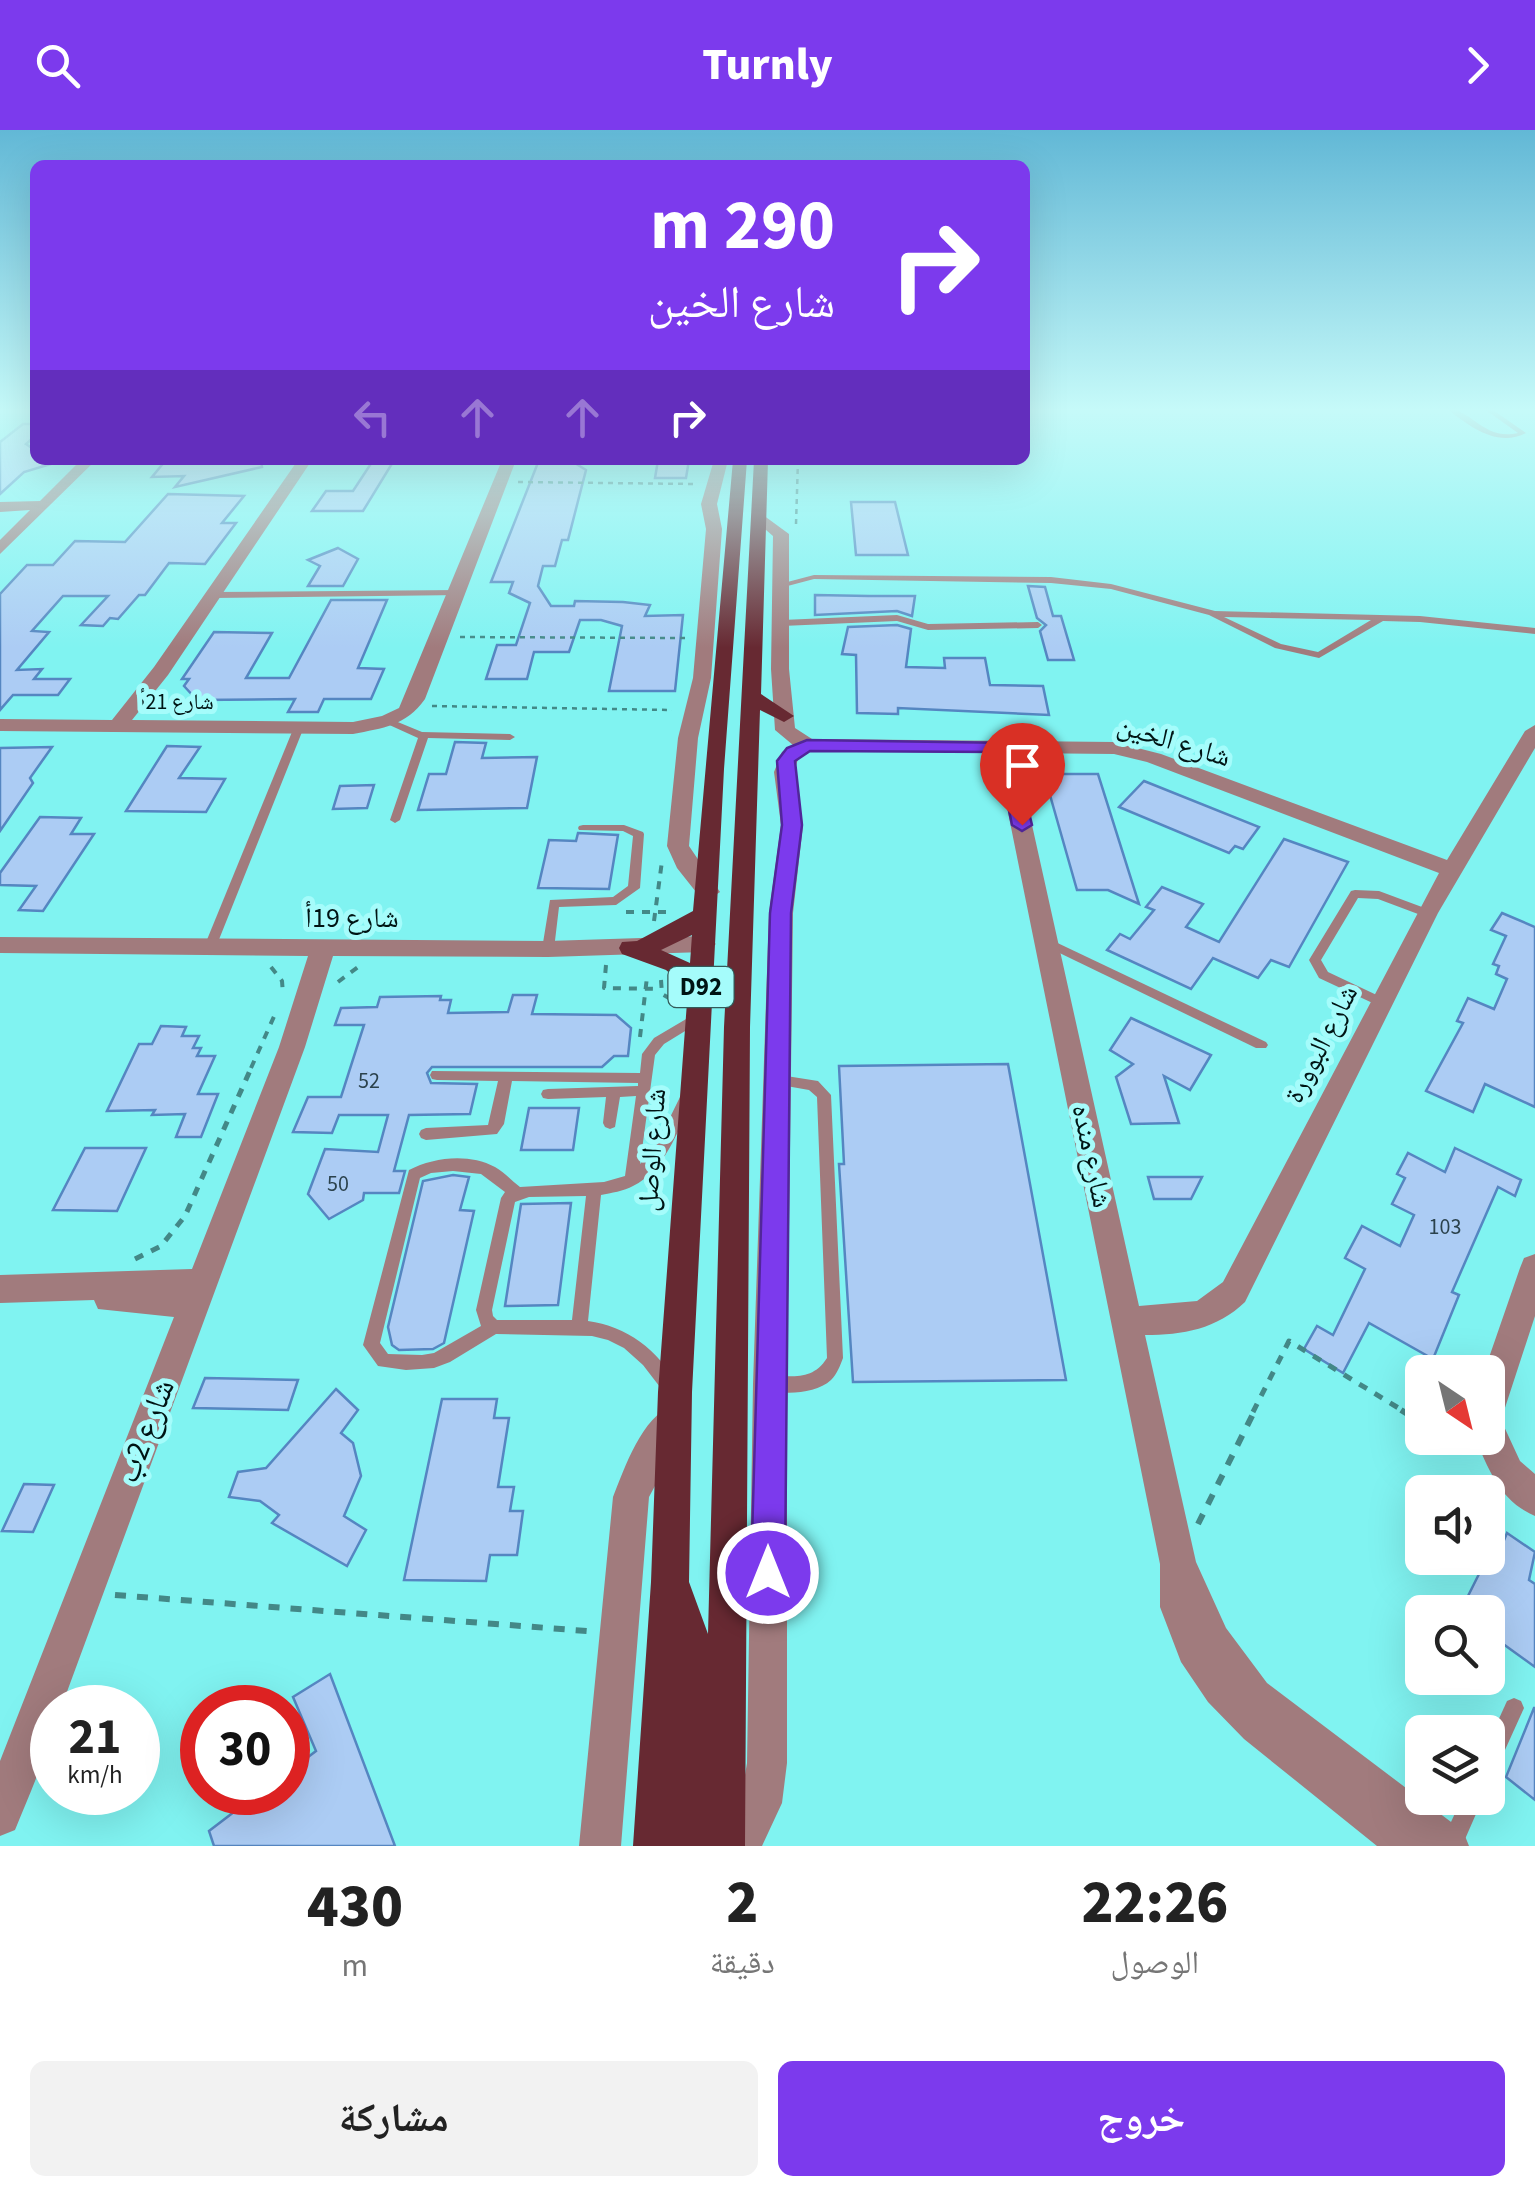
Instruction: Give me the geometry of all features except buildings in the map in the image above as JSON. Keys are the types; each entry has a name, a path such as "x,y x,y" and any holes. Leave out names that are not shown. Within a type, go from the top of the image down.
{"main road":[{"name":"شارع الوصل","path":"654,1846 694,1081 714,769 738,488"},
{"name":"D92","path":"724,1846 737,1028 760,488"},
{"path":"710,568 735,553"},
{"path":"752,697 784,716"},
{"path":"643,940 686,928 707,902"},
{"path":"643,940 702,987"},
{"path":"704,944 725,947 725,994 737,1028"},
{"path":"670,1582 688,1626 692,1651 686,1846"}],"street":[{"path":"0,549 61,488"},
{"path":"125,727 286,488"},
{"path":"388,721 412,706 498,488"},
{"path":"707,902 682,858 680,831 705,638 714,529 709,504 713,488"},
{"path":"0,509 41,508"},
{"path":"740,1846 760,1803 767,1763 770,1384 781,913 792,825 784,772 789,756 807,745 788,734 784,716 780,530 759,517"},
{"name":"شارع 21أ","path":"0,725 353,728 388,721"},
{"name":"شارع البوورة","path":"1127,1320 1195,1318 1211,1312 1234,1292 1426,913 1535,730"},
{"name":"شارع الخين","path":"807,745 1087,746 1142,754 1450,869"},
{"name":"شارع منده","path":"1006,747 1178,1564 1212,1642 1253,1697 1449,1846"},
{"name":"شارع 19أ","path":"0,946 548,949 643,940 704,944"},
{"name":"شارع 2ب","path":"0,1815 292,1047 307,1022 330,948"},
{"path":"1505,1359 1535,1268"},
{"path":"15,1289 70,1297 198,1294"},
{"path":"600,1846 631,1497 674,1407"},
{"path":"1497,1455 1535,1498"},
{"name":"شارع منده","path":"1178,1564 1176,1590 1184,1623 1193,1646 1221,1689 1259,1726 1412,1846"}],"lane":[{"path":"782,565 814,577"},
{"path":"780,585 814,577 1051,580 1110,587 1208,613 1268,642 1319,655 1381,618"},
{"path":"214,595 459,593"},
{"path":"1208,613 1381,618 1535,631"},
{"path":"782,624 897,618 928,626 1038,626"},
{"path":"388,721 424,735 510,736"},
{"path":"210,947 299,728"},
{"path":"395,820 424,735"},
{"path":"548,949 554,903 607,902 624,897 634,888 639,834 624,828 583,828"},
{"path":"1379,1001 1323,975 1315,960 1355,894 1379,895 1426,913"},
{"path":"1047,942 1261,1045"},
{"path":"631,1181 644,1080 655,1045 700,1016"},
{"path":"437,1074 644,1080"},
{"path":"426,1134 492,1130 497,1124 506,1076"},
{"path":"548,1094 614,1092 644,1080"},
{"path":"770,1384 814,1382 828,1373 835,1358 824,1095 813,1085 780,1080"},
{"path":"674,1407 654,1364 629,1340 598,1328 494,1328 447,1357 423,1365 384,1361 371,1345 414,1174 429,1166 476,1167 491,1172 517,1192 594,1192 631,1181 660,1156 694,1081"},
{"path":"610,1124 614,1092"},
{"path":"494,1328 486,1320 484,1310 504,1202 517,1192"},
{"path":"579,1327 594,1192"},
{"path":"1505,1728 1514,1708"},
{"path":"1449,1846 1464,1815"}],"path":[{"path":"440,637 705,638"},
{"path":"412,706 695,710"},
{"path":"643,940 654,912 666,840 680,831"},
{"path":"644,898 658,891"},
{"path":"630,905 616,912 666,912"},
{"path":"644,1080 639,1054 647,975"},
{"path":"124,1265 161,1246 185,1216 281,1003"},
{"path":"1178,1564 1289,1341 1405,1413"},
{"path":"85,1592 588,1631"}],"route":[{"path":"768,1573 781,913 792,825 784,772 786,761 807,745 1006,747 1022,825"}]}
